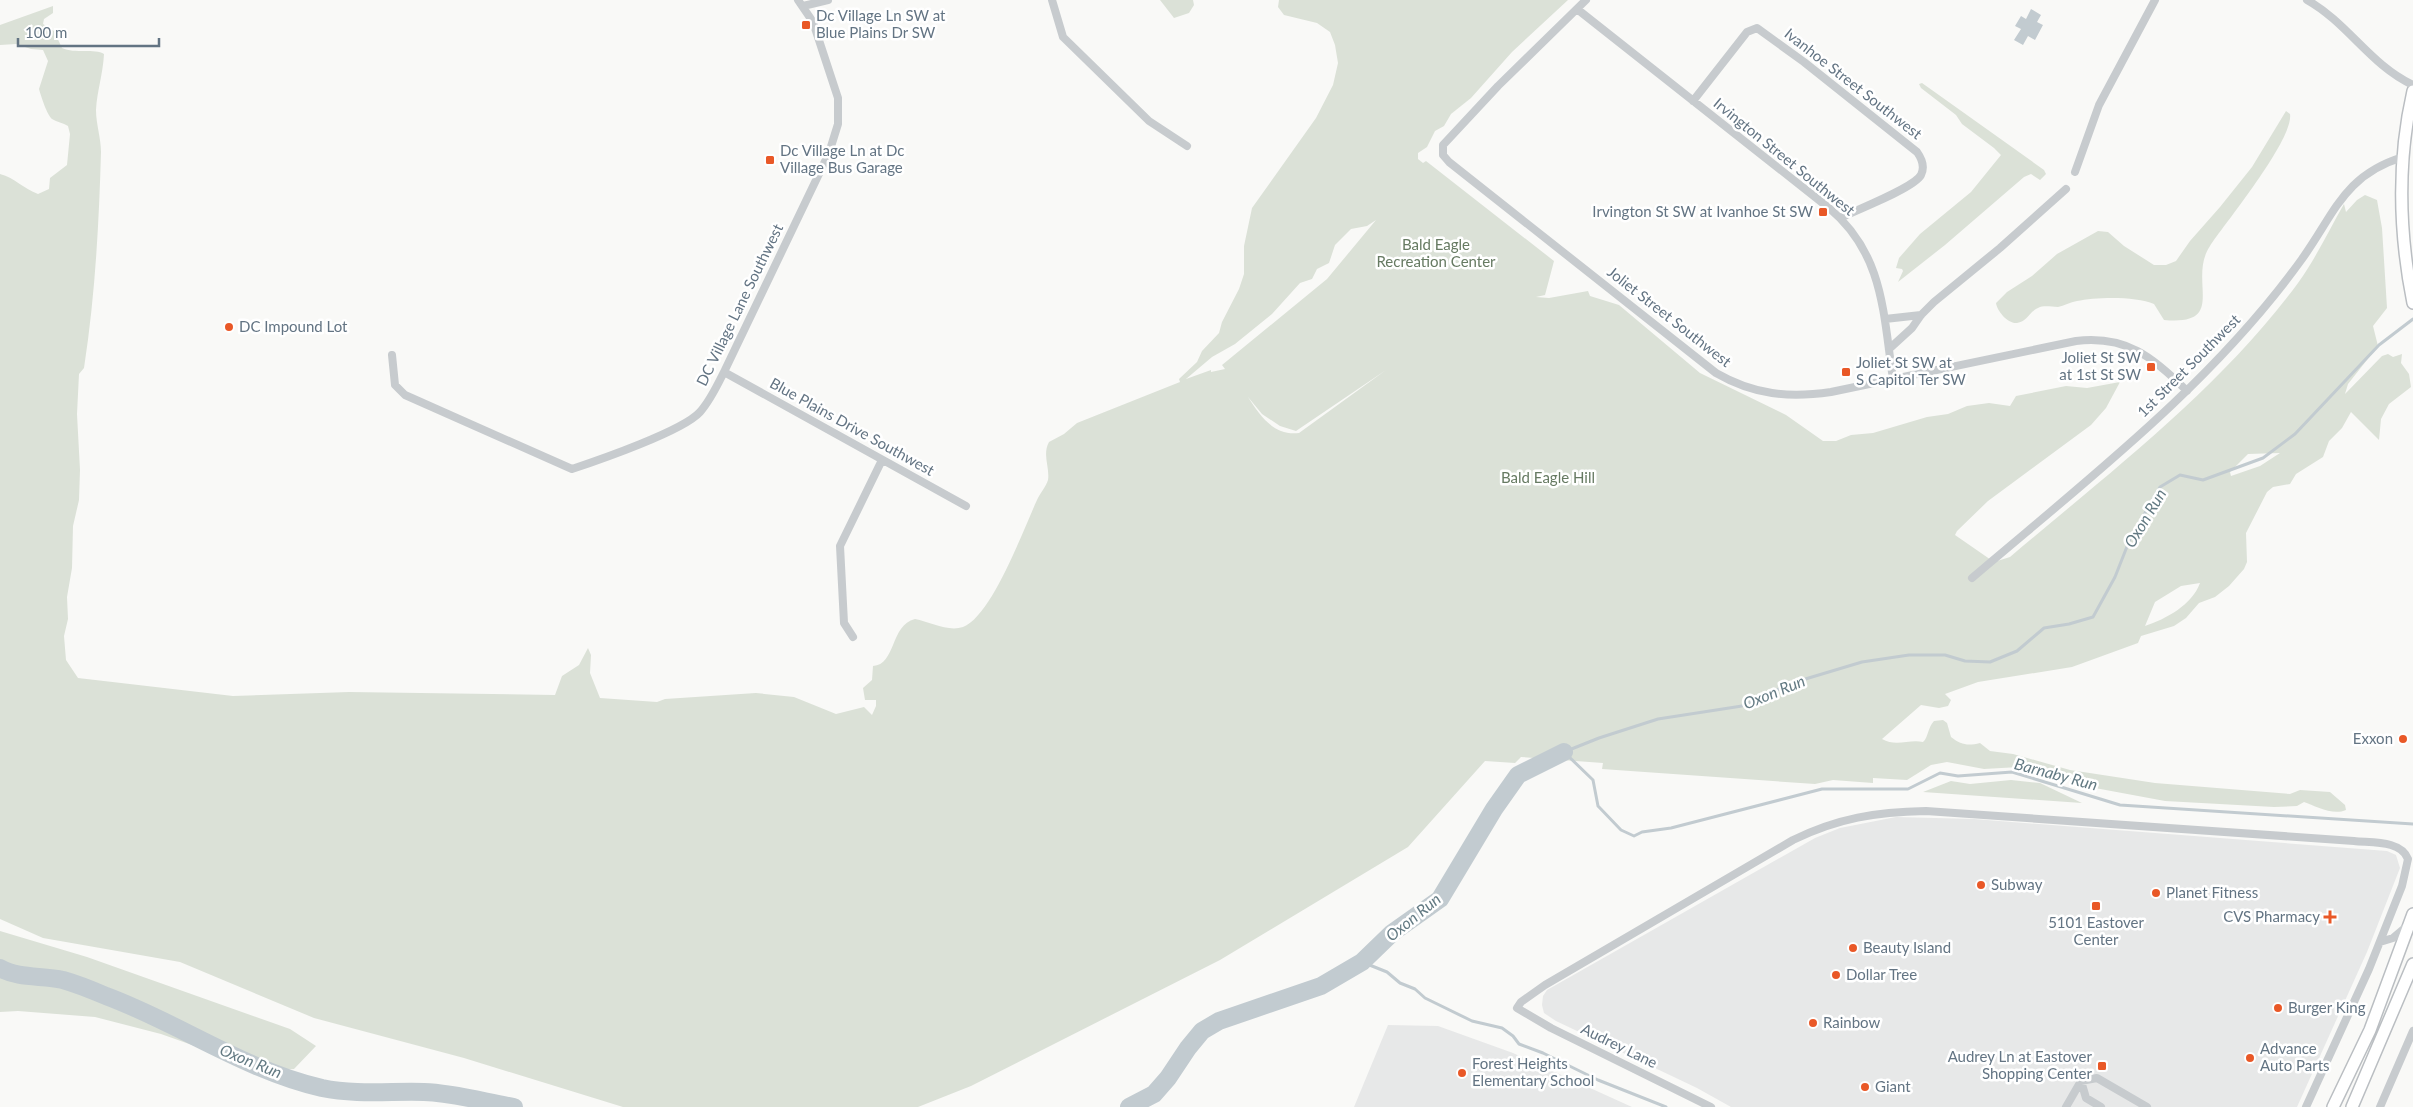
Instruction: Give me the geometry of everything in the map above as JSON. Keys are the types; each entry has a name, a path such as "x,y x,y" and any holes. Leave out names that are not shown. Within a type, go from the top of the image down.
{"main road":[{"path":"2412,298 2402,230 2403,158 2413,91"},
{"path":"2334,1107 2370,1030 2411,919"},
{"path":"2352,1107 2410,978 2413,964"}],"street":[{"path":"800,3 828,0"},
{"path":"1052,0 1063,37 1149,121 1187,146"},
{"name":"Joliet Street Southwest","path":"1586,0 1498,86 1446,141 1442,149 1446,159 1716,373 1730,381 1758,392 1786,396 1831,392 2076,341 2096,340 2116,342 2144,354 2162,366 2186,391"},
{"path":"2075,172 2099,105 2155,0"},
{"path":"2306,0 2344,27 2384,69 2413,85"},
{"name":"DC Village Lane Southwest","path":"392,356 395,385 405,395 572,469 685,424 698,414 710,399 724,372 829,153 838,124 838,98 813,22 800,3"},
{"name":"Irvington Street Southwest","path":"1576,9 1840,218 1859,241 1873,266 1885,319 1893,379"},
{"name":"Ivanhoe Street Southwest","path":"1693,102 1747,32 1757,28 1804,62 1917,152 1922,160 1922,169 1916,181 1840,218"},
{"name":"1st Street Southwest","path":"1972,578 2107,463 2226,352 2266,306 2304,257 2352,185 2376,168 2403,158"},
{"path":"1889,349 1912,328 1921,315 2066,189"},
{"path":"1885,319 1921,315"},
{"name":"Blue Plains Drive Southwest","path":"724,372 966,506"},
{"path":"853,637 844,623 840,546 882,460"},
{"name":"Audrey Lane","path":"1711,1107 1551,1028 1517,1008 1521,1002 1545,985 1793,840 1821,826 1869,814 1926,811 2354,841 2394,846 2403,851 2408,859 2402,886 2380,942"},
{"path":"2306,1107 2341,1034 2380,942 2393,938 2411,919"},
{"path":"2380,1107 2413,1031"},
{"path":"2066,1107 2081,1081 2097,1078 2147,1107"},
{"path":"2081,1081 2086,1098 2101,1107"}],"shaded area":[{"path":"2031,9 2041,15 2037,22 2043,25 2035,40 2028,36 2023,45 2014,40 2021,29 2015,26 2021,16 2026,19"},
{"path":"1896,817 1974,819 2387,851 2396,855 2400,868 2367,952 2297,1107 1731,1107 1697,1088 1556,1021 1544,1013 1542,1005 1543,996 1547,990 1815,838 1840,828"},
{"name":"Forest Heights Elementary School","path":"1388,1025 1438,1026 1513,1053 1632,1107 1354,1107"}],"green space":[{"path":"1160,0 1193,0 1194,5 1189,13 1174,18"},
{"path":"1279,0 1568,0 1512,52 1471,98 1451,114 1444,126 1435,131 1427,147 1418,153 1418,159 1423,163 1426,161 1554,261 1545,295 1536,297 1549,298 1588,291 1590,296 1619,305 1700,373 1786,415 1823,441 1836,441 1851,435 1873,433 1927,417 1948,414 1967,406 1989,403 2010,406 2016,396 2066,386 2087,388 2120,382 2106,408 2091,425 1988,501 1957,531 1955,535 1994,562 2010,557 2124,461 2199,394 2234,359 2298,283 2317,254 2344,204 2346,212 2357,200 2365,195 2377,200 2382,228 2387,308 2373,326 2378,346 2348,384 2345,394 2382,356 2388,354 2393,357 2402,354 2401,363 2409,374 2411,387 2389,404 2381,419 2379,440 2351,412 2342,428 2329,441 2323,457 2296,474 2290,484 2273,487 2267,492 2246,533 2247,562 2244,569 2229,586 2215,597 2199,603 2186,618 2174,626 2141,636 2138,643 2072,667 1978,682 1945,694 1951,700 1948,706 1939,708 1921,705 1882,739 1897,743 1923,742 1934,721 1943,720 1947,723 1951,737 1958,742 1968,745 1980,743 1990,751 2013,754 2070,770 2155,783 2290,794 2300,790 2330,792 2345,805 2346,810 2341,812 2330,811 2304,802 2297,806 2274,807 2165,801 2095,788 2043,769 2019,767 1984,769 1947,762 1931,765 1907,780 1873,778 1873,783 1833,780 1815,784 1602,769 1603,763 1521,757 1515,763 1485,761 1408,847 1220,960 971,1086 918,1107 623,1107 464,1058 314,1018 180,962 43,938 0,919 0,174 38,194 49,189 50,178 67,165 70,134 68,126 50,117 41,96 39,89 48,61 43,50 31,49 16,44 0,45 0,25 53,6 53,13 44,19 43,24 54,31 62,48 73,51 95,51 104,54 96,110 101,152 96,260 84,368 79,374 77,414 80,470 79,500 73,526 72,568 67,597 68,619 64,636 66,660 78,678 233,696 349,692 555,695 562,676 579,665 588,648 591,655 590,673 600,698 657,702 665,699 756,693 794,697 836,714 864,707 872,715 876,706 876,700 865,700 863,688 872,680 873,666 880,664 886,659 901,629 907,623 915,619 951,628 963,627 974,620 985,606 1006,570 1037,500 1047,483 1046,452 1049,442 1064,434 1077,423 1180,382 1179,379 1197,362 1202,351 1219,333 1222,322 1239,289 1244,274 1244,246 1252,208 1316,118 1333,85 1338,63 1335,45 1330,32 1317,23 1284,15 1278,7","holes":["1376,220 1327,279 1222,365 1225,369 1211,372 1211,370 1186,379 1212,357 1235,344 1272,314 1300,283 1312,279 1317,269 1329,263 1335,245 1351,229 1367,226","1386,370 1299,433 1290,433 1275,428 1263,418 1248,397 1262,414 1280,426 1296,431","2280,453 2260,466 2231,476 2230,472 2248,454","2200,583 2185,604 2170,615 2145,626 2155,602 2181,586"]},
{"path":"1922,83 2044,170 2046,174 2040,180 2031,174 2024,177 1945,245 1898,282 1903,271 1896,268 1899,258 1920,234 1971,192 2001,155 1962,124 1956,115 1921,88 1919,84"},
{"path":"2286,111 2290,114 2288,126 2281,142 2258,180 2210,246 2204,259 2202,273 2203,298 2201,308 2195,316 2184,320 2164,320 2154,304 2146,301 2116,298 2085,300 2058,307 2040,307 2035,309 2023,321 2017,323 2010,321 2001,313 1996,303 2007,292 2032,276 2057,254 2098,231 2108,232 2124,246 2154,265 2166,265 2176,261 2190,241 2252,167"},
{"path":"2011,780 2040,783 2082,803 1923,792 1951,781 1970,784"},
{"path":"0,931 87,957 290,1029 316,1046 294,1069 265,1071 161,1034 95,1017 18,1011 0,1012"}],"waterway":[{"name":"Oxon Run","path":"2413,319 2379,345 2295,434 2263,458 2203,480 2180,475 2160,487 2130,539 2115,577 2093,617 2069,624 2044,628 2017,651 1990,662 1965,661 1945,655 1909,655 1862,662 1792,683 1742,706 1658,719 1599,738 1564,752 1593,780 1598,806 1621,830 1634,836 1642,832 1671,828 1822,789 1908,789 1940,773 1958,776 2012,772 2120,805 2413,824"},
{"name":"Oxon Run","path":"1129,1107 1154,1094 1202,1031 1219,1021 1321,986 1362,962 1392,933 1440,899 1494,809 1518,775 1564,752"},
{"path":"1362,962 1387,972 1400,983 1415,989 1425,998 1472,1021 1502,1028 1513,1036 1519,1044 1543,1053 1598,1080 1666,1107"},
{"name":"Oxon Run","path":"0,968 15,974 55,978 84,987 160,1019 266,1070 322,1088 360,1092 435,1093 514,1107"}],"place":[{"name":"Dc Village Ln SW at Blue Plains Dr SW","path":"806,25"},
{"name":"Dc Village Ln at Dc Village Bus Garage","path":"770,160"},
{"name":"Irvington St SW at Ivanhoe St SW","path":"1823,212"},
{"name":"DC Impound Lot","path":"229,327"},
{"name":"Joliet St SW at 1st St SW","path":"2151,367"},
{"name":"Joliet St SW at S Capitol Ter SW","path":"1846,372"},
{"name":"Exxon","path":"2403,739"},
{"name":"Subway","path":"1981,885"},
{"name":"Planet Fitness","path":"2156,893"},
{"name":"5101 Eastover Center","path":"2096,906"},
{"name":"CVS Pharmacy","path":"2330,917"},
{"name":"Beauty Island","path":"1853,948"},
{"name":"Dollar Tree","path":"1836,975"},
{"name":"Burger King","path":"2278,1008"},
{"name":"Rainbow","path":"1813,1023"},
{"name":"Advance Auto Parts","path":"2250,1058"},
{"name":"Audrey Ln at Eastover Shopping Center","path":"2102,1066"},
{"name":"Forest Heights Elementary School","path":"1462,1073"},
{"name":"Giant","path":"1865,1087"}],"park label":[{"name":"Bald Eagle Recreation Center","path":"1436,254"},
{"name":"Bald Eagle Hill","path":"1548,478"}],"water label":[{"name":"Barnaby Run","path":"2056,774"}]}
